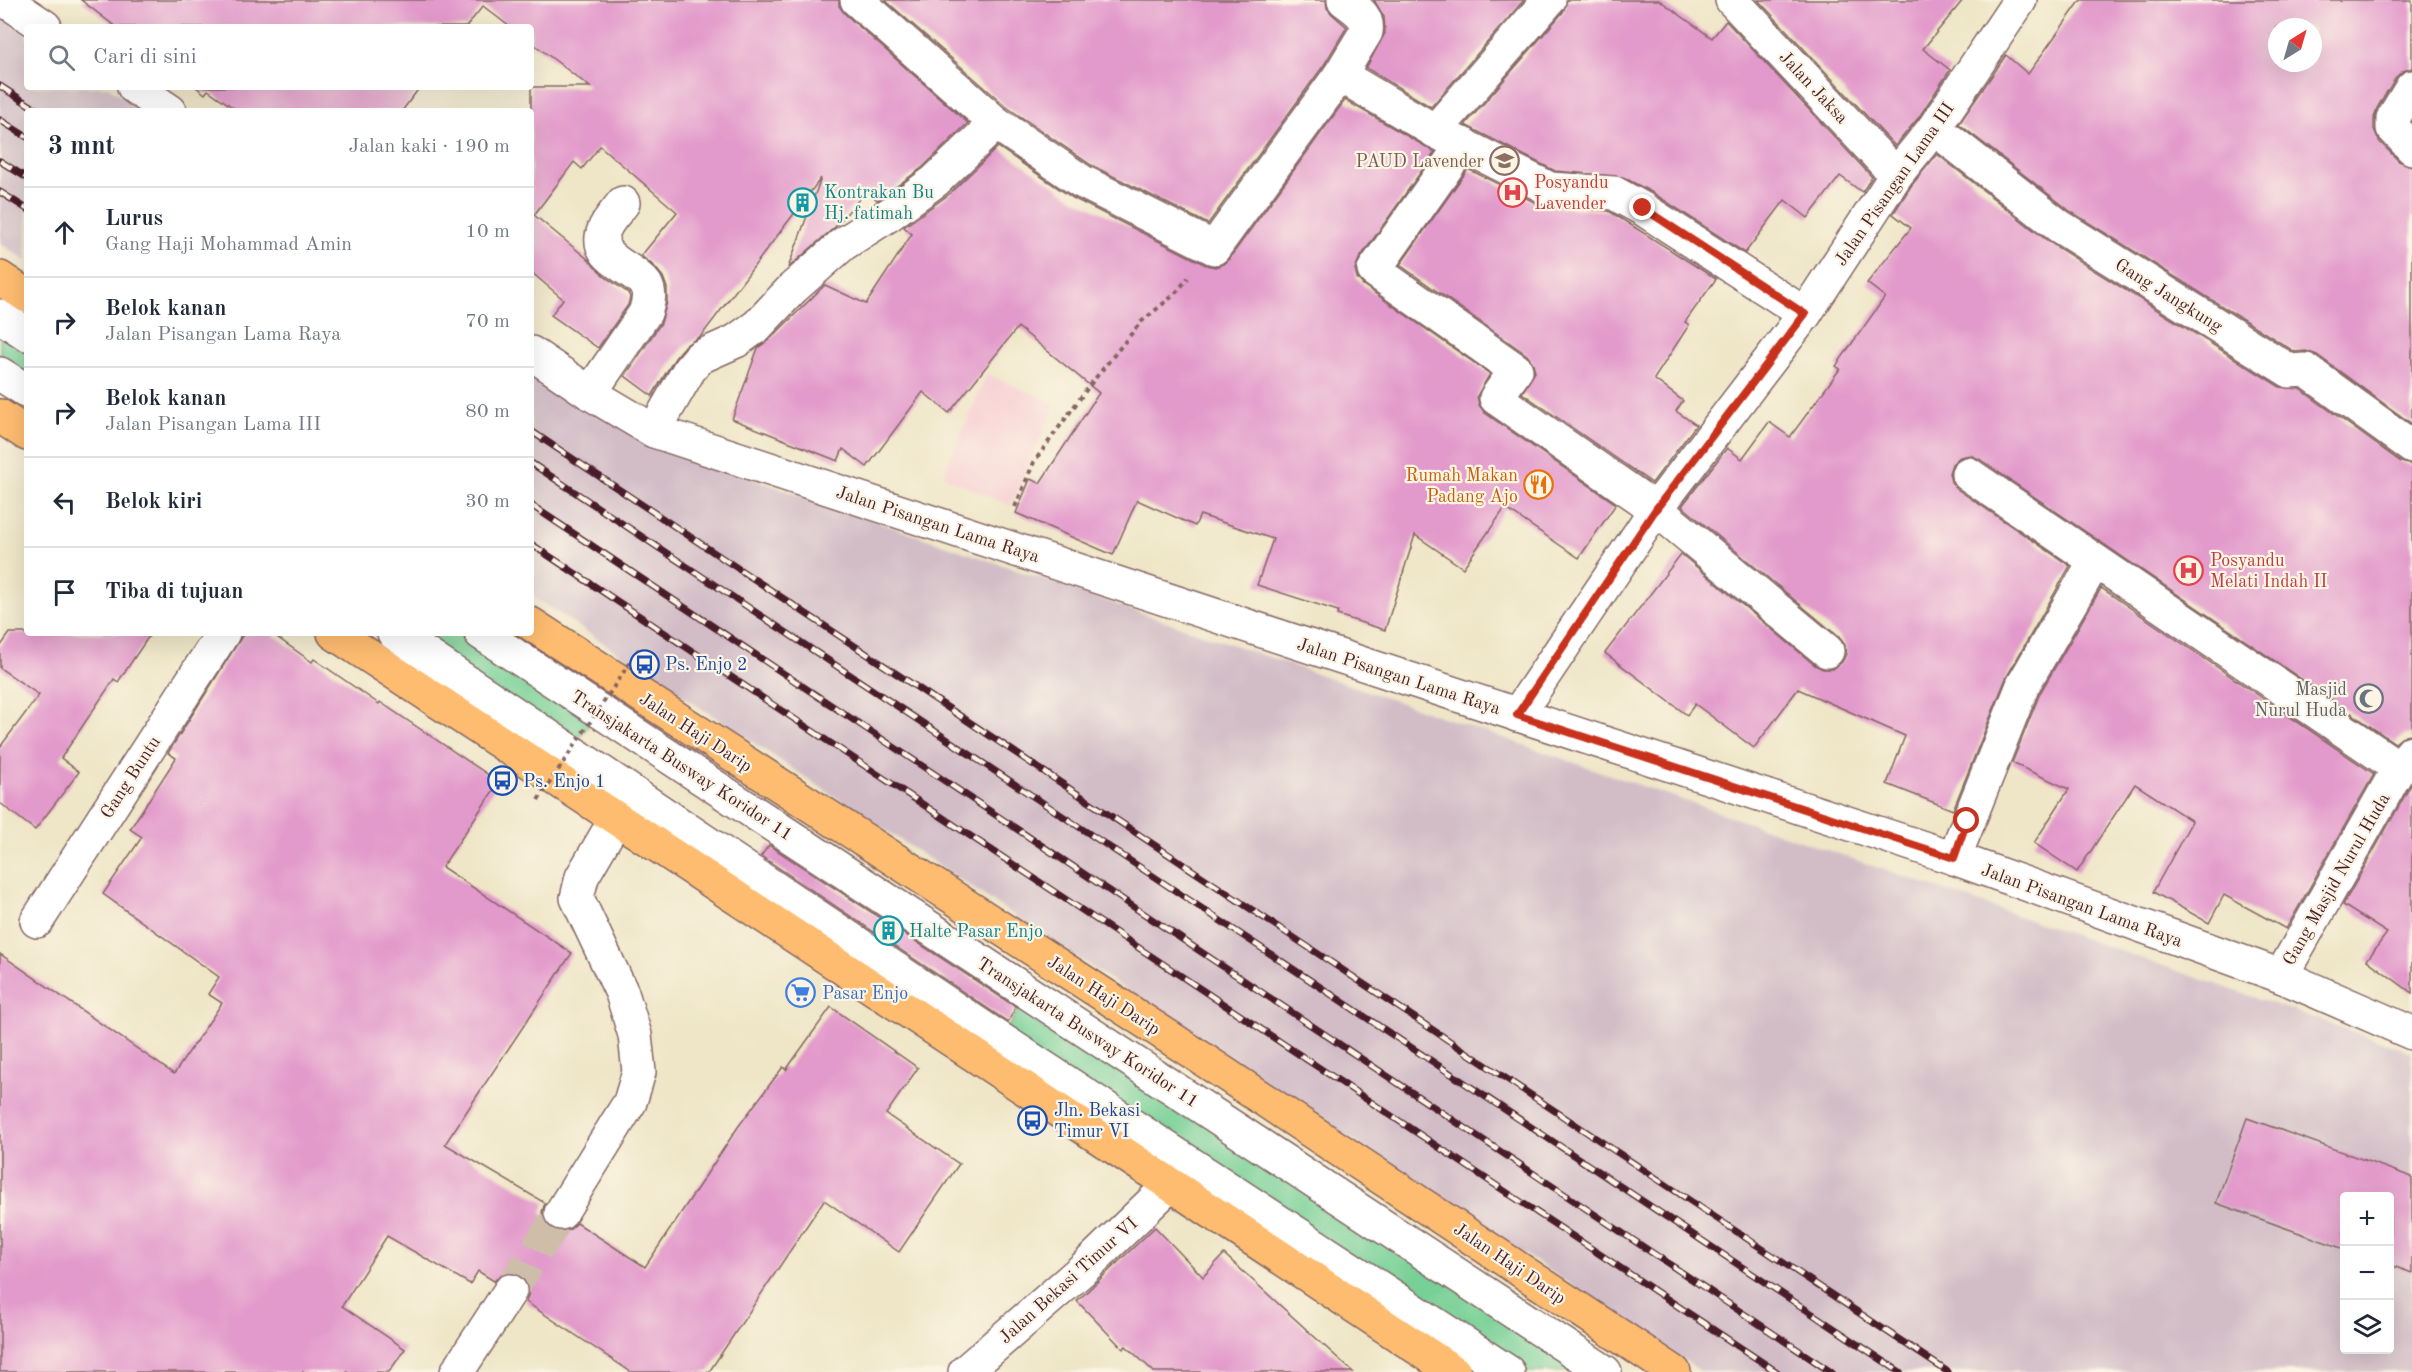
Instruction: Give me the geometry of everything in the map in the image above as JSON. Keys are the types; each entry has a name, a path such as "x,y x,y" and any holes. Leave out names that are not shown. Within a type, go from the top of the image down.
{"main road":[{"path":"0,278 24,294"},
{"path":"0,416 24,432"},
{"name":"Jalan Haji Darip","path":"534,626 1195,1054 1674,1372"},
{"path":"339,636 1454,1372"}],"street":[{"path":"5,0 41,24"},
{"path":"857,0 996,123 1081,181 1214,249 1340,75 1366,32 1367,25 1361,13 1344,0"},
{"path":"1549,0 1449,137 1374,270 1516,370 1496,398 1656,509 1827,651"},
{"name":"Jalan Jaksa","path":"1732,0 1896,175"},
{"name":"Jalan Pisangan Lama III","path":"1517,715 1656,509 1805,314 1896,175 1934,128 2020,0"},
{"path":"1340,75 1449,137 1550,189 1614,194 1643,208 1805,314"},
{"path":"2412,87 2393,118 2392,128 2412,148"},
{"path":"138,90 166,108"},
{"path":"654,431 679,387 700,357 736,341 757,326 793,288 843,244 890,214 935,181 996,123"},
{"name":"Gang Jangkung","path":"1934,128 2059,226 2290,371 2306,370 2412,447"},
{"path":"590,393 645,313 649,298 645,285 606,253 602,241 604,229 623,203"},
{"path":"0,316 24,332"},
{"name":"Jalan Pisangan Lama Raya","path":"534,355 590,393 654,431 1954,858 2281,976 2412,1033"},
{"path":"0,374 24,390"},
{"path":"1968,474 2094,561 2406,760"},
{"path":"1954,858 2023,685 2094,561"},
{"name":"Gang Buntu","path":"37,921 221,636"},
{"path":"398,636 1000,1039 1508,1372"},
{"name":"Transjakarta Busway Koridor 11","path":"486,636 1605,1372"},
{"name":"Gang Masjid Nurul Huda","path":"2281,976 2406,760"},
{"path":"561,1213 630,1102 639,1072 635,1035 622,993 577,898 582,877 616,817"},
{"name":"Jalan Bekasi Timur VI","path":"965,1372 1082,1270 1169,1186"},
{"path":"458,1372 510,1291"}],"path":[{"path":"1000,544 1034,462 1089,387 1141,322 1175,294 1214,249"},
{"path":"538,800 639,649"}],"shaded area":[{"path":"0,16 24,32 24,90 112,90 140,108 24,108 24,259 0,243"},
{"path":"534,368 646,442 2412,1052 2412,1372 1702,1372 534,597"},
{"path":"987,374 1055,404 1011,506 943,476"}],"green space":[{"path":"0,316 24,332 24,389 0,374"},
{"path":"399,636 486,636 601,711 569,749"},
{"path":"1027,996 1603,1372 1508,1372 1003,1035"}],"building":[{"path":"81,0 839,0 839,6 845,14 968,123 923,167 879,199 877,200 867,190 835,227 788,268 821,178 702,335 686,345 675,358 652,396 625,376 661,323 667,302 667,288 663,277 641,256 677,212 600,146 582,169 574,162 534,215 534,108 531,108 531,90 534,90 534,87 590,87 534,44 534,24 506,24 483,6 468,24 112,24"},
{"path":"885,0 1326,0 1327,8 1347,27 1324,65 1208,224 1091,165 1008,108"},
{"path":"1374,0 1524,0 1431,107 1366,68 1385,33 1384,17"},
{"path":"1567,0 1659,0 1712,38 1726,21 1872,177 1862,192 1840,176 1808,218 1785,200 1745,253 1653,193 1623,177 1555,171 1465,125 1563,12"},
{"path":"1758,0 1963,0 1923,49 1950,70 1919,117 1895,146"},
{"path":"2081,0 2412,0 2412,68 2396,77 2377,108 2374,129 2379,141 2399,161 2412,166 2412,424 2317,355 2306,351 2295,352 2070,211 1959,124 2006,55 2028,74"},
{"path":"208,90 418,90 404,108 234,108"},
{"path":"1345,100 1435,152 1359,259 1355,269 1357,278 1363,285 1490,374 1477,396 1479,405 1485,413 1616,504 1579,558 1505,508 1463,568 1415,535 1385,630 1337,615 1338,611 1257,585 1273,539 1200,515 1195,526 1137,500 1113,555 1016,513 1030,479 1040,483 1099,393 1018,327 949,413 923,392 867,467 843,449 838,461 732,419 758,348 825,285 866,304 912,234 904,227 948,195 998,147 1073,198 1206,265 1215,267 1229,259"},
{"path":"1937,154 2049,242 2280,387 2300,389 2401,462 2412,465 2412,734 2405,735 2395,743 1970,455 1960,457 1952,464 1949,473 1951,482 1957,489 2070,566 2006,678 1953,810 1887,784 1905,736 1798,689 1754,748 1695,704 1687,715 1605,653 1681,554 1815,665 1823,669 1833,669 1842,662 1846,654 1845,645 1839,637 1682,506 1727,448 1742,459 1769,422 1790,437 1840,369 1836,366 1885,297 1867,283 1911,228 1893,214 1911,186"},
{"path":"1468,169 1542,206 1609,211 1716,279 1685,322 1689,325 1654,379 1683,401 1676,411 1696,425 1652,483 1522,393 1535,372 1533,363 1527,355 1400,265"},
{"path":"534,215 630,297 628,305 598,348 551,315 563,299 534,275"},
{"path":"2101,588 2374,774 2286,929 2224,895 2209,923 2153,892 2192,821 2135,784 2077,872 2034,843 2069,789 2012,763 2040,693"},
{"path":"10,633 24,633 24,636 149,636 118,682 114,679 61,758 79,772 35,830 0,803 0,747 39,695 0,668 0,647"},
{"path":"242,636 275,636 312,662 314,659 379,704 380,702 499,782 442,867 572,953 445,1144 545,1203 542,1212 544,1221 552,1229 560,1232 569,1230 577,1223 645,1267 738,1127 783,1067 786,1070 831,1007 918,1068 886,1114 959,1164 899,1252 824,1200 709,1372 631,1372 526,1302 529,1293 527,1283 520,1275 512,1272 502,1274 494,1281 478,1271 470,1284 387,1236 342,1306 405,1349 389,1372 0,1372 0,954 174,1074 222,1003 208,994 219,977 103,894 142,837 130,829 176,758 168,753"},
{"path":"2412,783 2412,993 2367,960 2387,933 2343,905"},
{"path":"769,845 1016,1007 1008,1022 761,856"},
{"path":"2247,1118 2412,1177 2412,1273 2394,1266 2394,1192 2340,1192 2340,1248 2216,1203"},
{"path":"1155,1227 1203,1277 1224,1254 1353,1372 1154,1372 1126,1346 1123,1349 1077,1301"}],"tunnel":[{"path":"510,1291 561,1213"}],"railway":[{"path":"0,86 34,108"},
{"path":"0,120 24,135"},
{"path":"0,161 24,176"},
{"path":"0,192 24,207"},
{"path":"534,433 1948,1372"},
{"path":"534,465 1900,1372"},
{"path":"534,507 1831,1372"},
{"path":"534,546 1777,1372"}],"place":[{"name":"PAUD Lavender","path":"1505,161"},
{"name":"Posyandu Lavender","path":"1513,192"},
{"name":"Kontrakan Bu Hj. fatimah","path":"803,202"},
{"name":"Rumah Makan Padang Ajo","path":"1539,485"},
{"name":"Posyandu Melati Indah II","path":"2189,570"},
{"name":"Ps. Enjo 2","path":"644,664"},
{"name":"Masjid Nurul Huda","path":"2368,699"},
{"name":"Ps. Enjo 1","path":"502,781"},
{"name":"Halte Pasar Enjo","path":"888,931"},
{"name":"Pasar Enjo","path":"801,993"},
{"name":"Jln. Bekasi Timur VI","path":"1033,1120"}],"route":[{"path":"1643,208 1805,314 1656,509 1517,715 1954,858 1967,821"}]}
